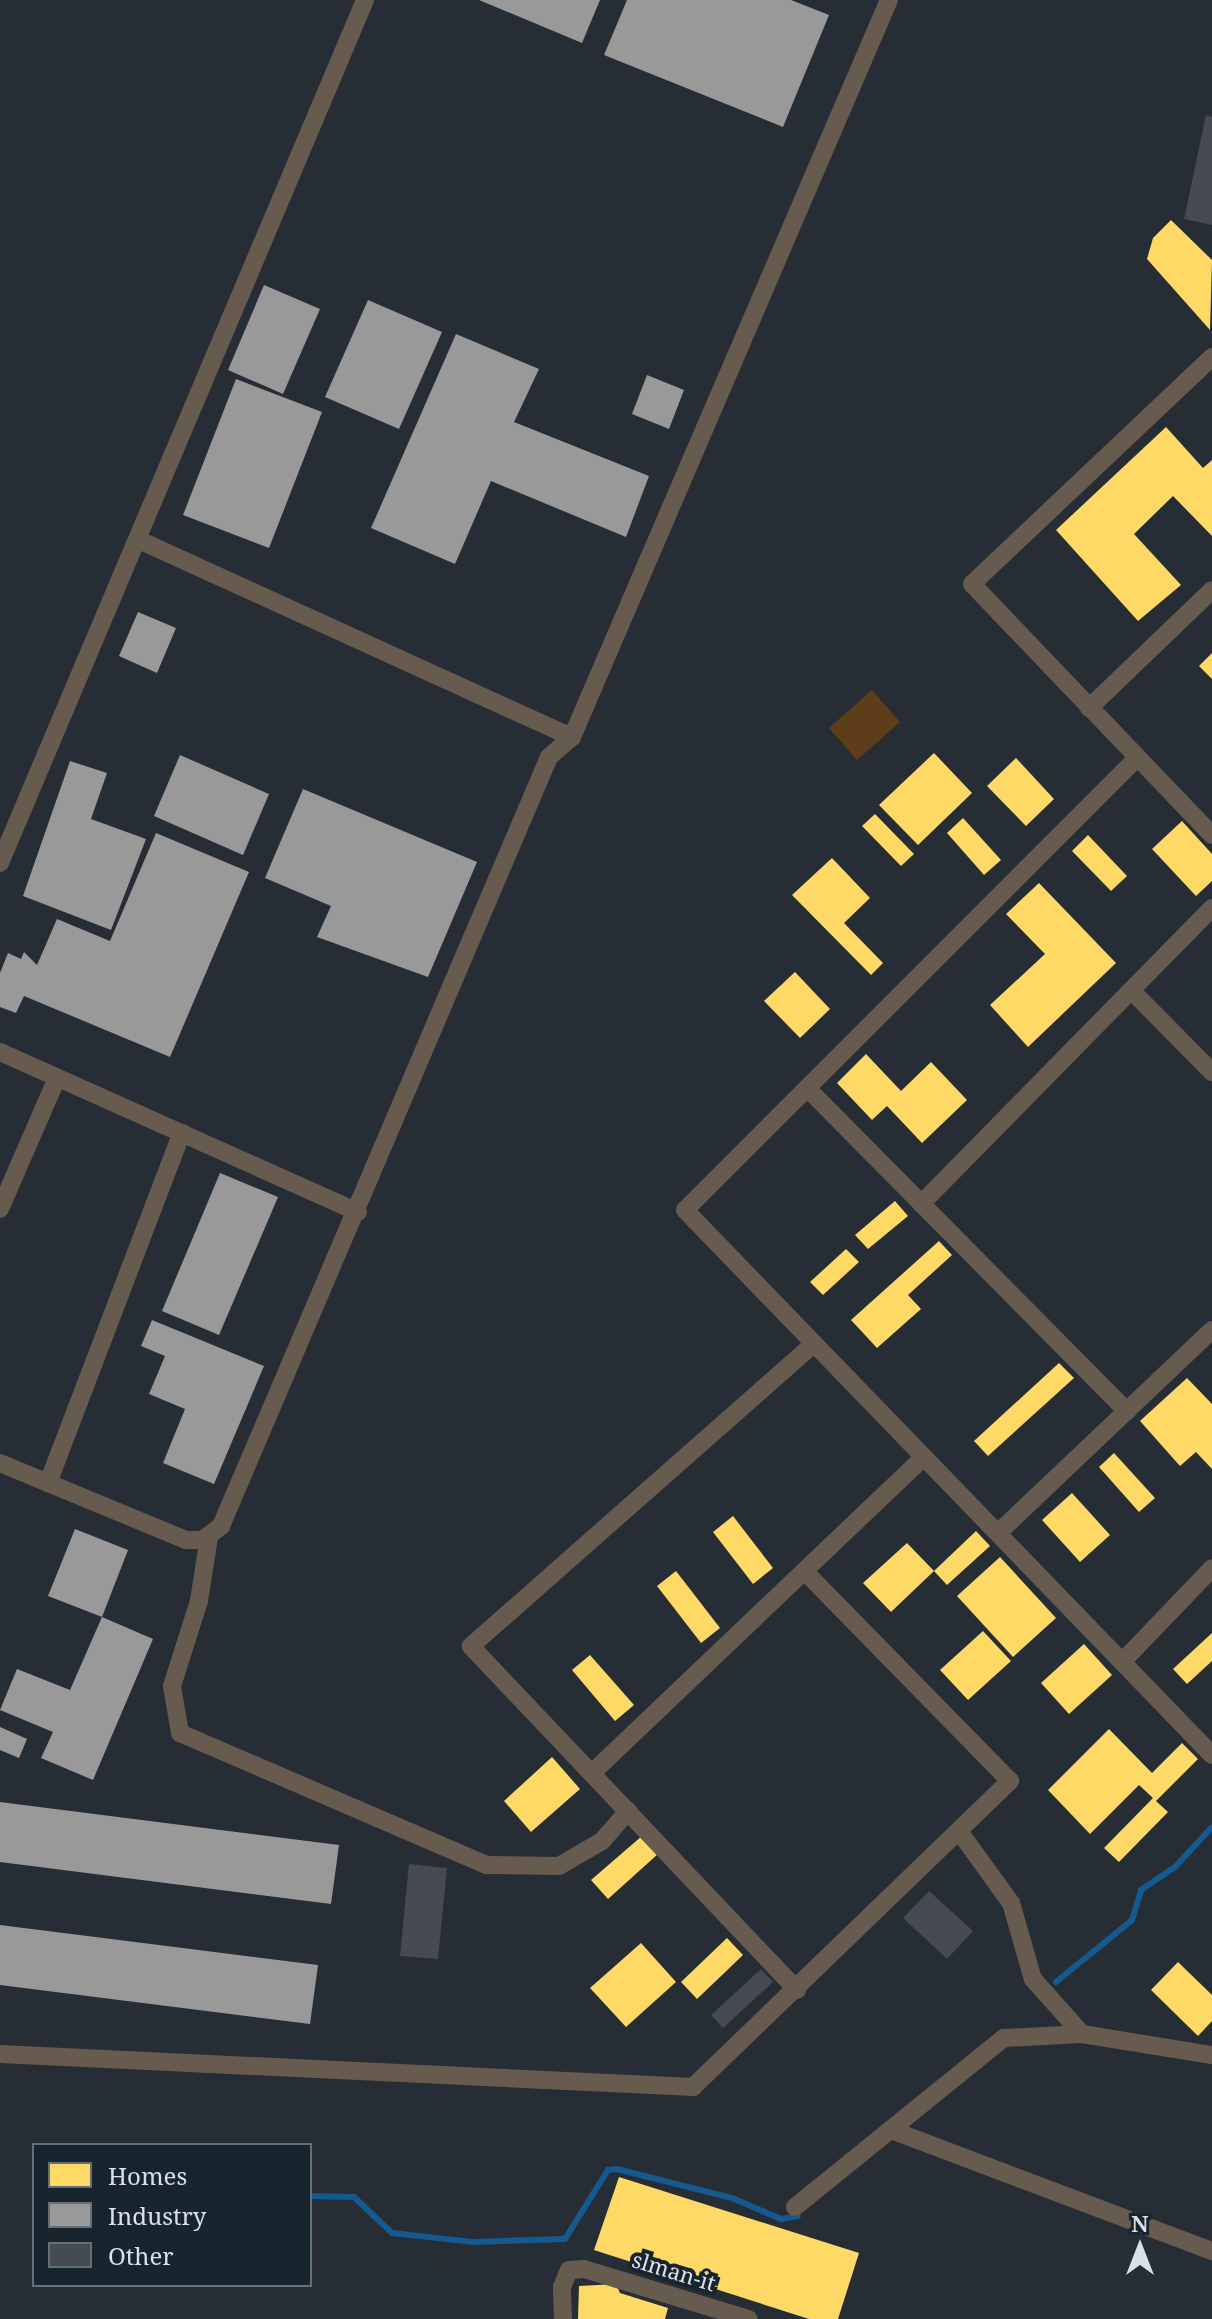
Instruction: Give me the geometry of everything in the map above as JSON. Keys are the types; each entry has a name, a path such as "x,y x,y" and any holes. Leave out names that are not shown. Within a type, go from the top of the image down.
{"street":[{"path":"0,863 365,0"},
{"path":"0,1463 186,1540 209,1537 221,1526 358,1212 549,757 572,737 889,0"},
{"path":"1212,357 972,584 1212,835"},
{"path":"139,540 572,737"},
{"path":"1089,708 1212,590"},
{"path":"1137,758 685,1210 1212,1755"},
{"path":"921,1204 1212,908"},
{"path":"1132,991 1212,1072"},
{"path":"0,1052 358,1212"},
{"path":"0,1209 57,1078"},
{"path":"807,1088 1127,1411"},
{"path":"48,1483 182,1133"},
{"path":"998,1533 1212,1330"},
{"path":"797,1990 471,1646 814,1344"},
{"path":"592,1773 924,1457"},
{"path":"209,1537 199,1601 172,1686 180,1733 487,1865 559,1866 602,1841 628,1811"},
{"path":"1122,1662 1212,1568"},
{"path":"0,2054 693,2087 797,1990 1010,1781 804,1571"},
{"path":"959,1831 1011,1903 1033,1979 1082,2034"},
{"path":"795,2207 894,2131 984,2049 1004,2038 1082,2034 1212,2055"},
{"path":"894,2131 1212,2251"},
{"name":"slman-it","path":"563,2319 562,2287 569,2270 584,2269 749,2319"}],"shaded area":[{"path":"872,690 900,722 857,760 829,728"}],"building: Homes":[{"path":"1171,220 1212,260 1210,330 1147,259 1153,238"},
{"path":"1166,427 1203,468 1212,460 1212,536 1173,496 1134,534 1181,585 1138,621 1056,530"},
{"path":"1212,653 1212,679 1199,666"},
{"path":"934,753 972,793 918,845 879,805"},
{"path":"1016,758 1054,799 1026,826 987,786"},
{"path":"875,814 914,854 901,866 862,826"},
{"path":"963,818 1001,860 984,875 947,833"},
{"path":"1182,821 1212,854 1212,881 1196,896 1152,849"},
{"path":"1088,835 1127,876 1111,891 1072,851"},
{"path":"832,858 870,898 844,923 883,963 871,975 792,895"},
{"path":"1039,883 1116,963 1028,1047 990,1005 1045,954 1006,914"},
{"path":"795,972 830,1009 800,1038 764,1001"},
{"path":"866,1054 901,1091 931,1062 967,1100 922,1143 887,1106 872,1120 837,1083"},
{"path":"895,1201 908,1216 868,1249 855,1235"},
{"path":"939,1241 952,1255 908,1295 921,1309 877,1348 851,1320"},
{"path":"846,1249 859,1262 823,1295 810,1282"},
{"path":"1059,1363 1074,1378 988,1456 974,1441"},
{"path":"1187,1378 1212,1404 1212,1469 1196,1452 1180,1466 1140,1421"},
{"path":"1114,1453 1155,1498 1139,1512 1099,1467"},
{"path":"1072,1493 1110,1535 1080,1562 1042,1520"},
{"path":"733,1516 773,1568 753,1584 713,1532"},
{"path":"976,1531 990,1546 947,1585 934,1571"},
{"path":"907,1543 934,1571 891,1612 863,1583"},
{"path":"1000,1557 1056,1618 1013,1657 957,1596"},
{"path":"676,1571 720,1628 701,1643 657,1586"},
{"path":"983,1631 1011,1661 968,1700 940,1670"},
{"path":"1212,1633 1212,1661 1187,1684 1173,1669"},
{"path":"1084,1644 1112,1675 1069,1714 1041,1683"},
{"path":"590,1655 634,1705 615,1721 572,1670"},
{"path":"1109,1729 1152,1773 1182,1743 1198,1759 1156,1801 1168,1812 1119,1862 1104,1848 1153,1798 1139,1785 1090,1834 1048,1790"},
{"path":"552,1757 580,1789 531,1832 504,1801"},
{"path":"642,1836 658,1854 608,1899 591,1880"},
{"path":"727,1938 743,1955 697,1999 681,1982"},
{"path":"641,1943 676,1982 626,2027 590,1988"},
{"path":"1178,1962 1212,1995 1212,2021 1198,2036 1151,1990"},
{"path":"619,2177 859,2253 838,2319 809,2319 594,2250"},
{"path":"616,2284 620,2293 668,2308 665,2319 578,2319 579,2286"}],"building: Industry":[{"path":"479,0 600,0 582,43"},
{"path":"627,0 791,0 829,15 783,127 604,55"},
{"path":"264,285 320,309 283,394 228,370"},
{"path":"368,300 442,332 399,429 325,397"},
{"path":"456,334 539,369 514,422 649,476 626,537 491,481 455,564 371,528"},
{"path":"647,375 684,390 669,429 632,414"},
{"path":"236,379 322,412 269,548 183,515"},
{"path":"138,612 176,628 157,673 119,656"},
{"path":"180,755 269,794 243,855 154,816"},
{"path":"70,761 107,773 91,819 146,839 111,930 23,896"},
{"path":"303,789 477,862 428,977 317,937 331,906 265,878"},
{"path":"156,833 249,872 170,1057 24,996 16,1013 0,1007 0,973 8,953 21,959 24,952 37,965 57,919 110,941"},
{"path":"220,1173 278,1197 219,1335 162,1311"},
{"path":"152,1320 264,1366 214,1484 163,1463 185,1409 149,1394 165,1356 141,1346"},
{"path":"75,1529 128,1550 102,1617 48,1596"},
{"path":"102,1617 153,1639 93,1780 41,1758 53,1732 0,1710 17,1669 70,1690"},
{"path":"0,1727 27,1739 19,1758 0,1750"},
{"path":"0,1802 339,1845 331,1904 0,1862"},
{"path":"0,1925 318,1965 310,2024 0,1985"}],"building: Other":[{"path":"1206,115 1212,117 1212,225 1184,219"},
{"path":"409,1864 447,1868 438,1959 400,1956"},
{"path":"929,1891 973,1931 947,1959 903,1918"},
{"path":"761,1969 773,1982 723,2028 711,2015"}],"waterway":[{"path":"1056,1982 1132,1920 1141,1890 1175,1867 1212,1827"},
{"path":"312,2196 354,2197 392,2233 473,2242 565,2239 608,2170 617,2169 732,2198 781,2219 798,2216"}]}
